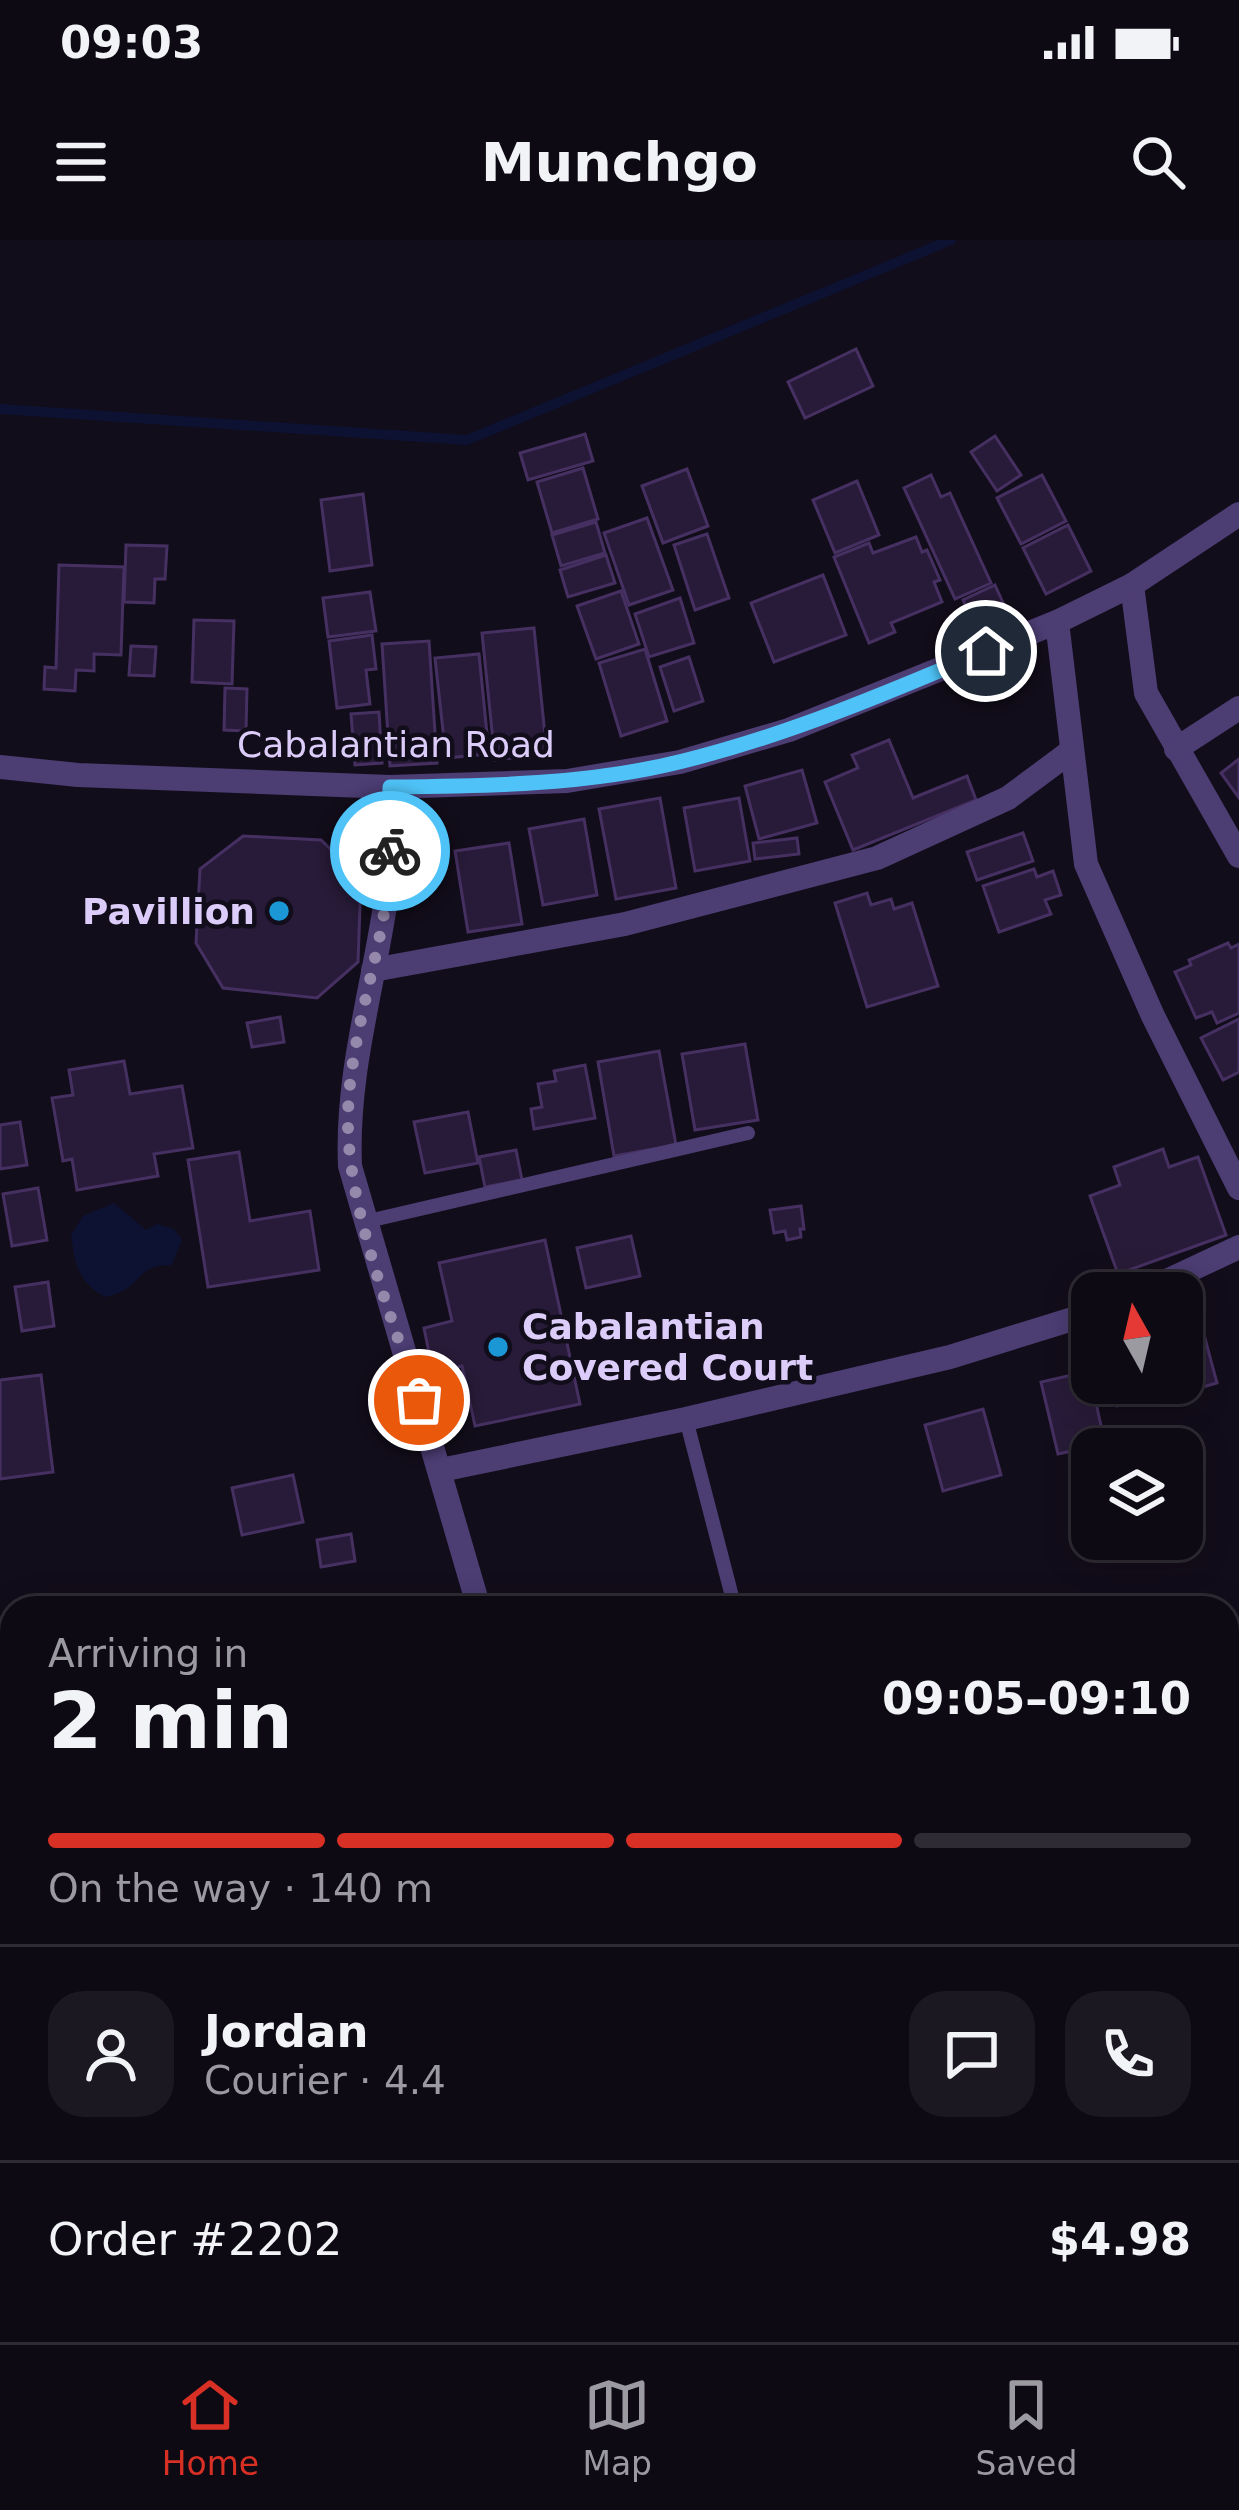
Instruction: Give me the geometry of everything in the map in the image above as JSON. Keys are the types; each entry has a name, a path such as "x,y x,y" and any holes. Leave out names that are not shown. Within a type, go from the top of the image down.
{"street":[{"name":"Cabalantian Road","path":"0,766 78,776 390,787 567,781 680,762 812,722 1057,622 1132,585 1239,514"},
{"path":"1132,585 1146,693 1239,856"},
{"path":"1057,622 1086,864 1098,898 1239,1188"},
{"path":"1176,749 1239,708"},
{"path":"373,970 625,924 877,858 1008,798 1070,752"},
{"path":"390,787 390,871 348,1112 350,1166 476,1596"},
{"path":"1186,1272 1239,1247"},
{"path":"441,1470 950,1357 1071,1319"}],"lane":[{"path":"364,1222 748,1133"},
{"path":"686,1419 732,1596"}],"water":[{"path":"114,1203 146,1230 157,1224 174,1229 182,1240 172,1265 151,1268 127,1288 105,1297 79,1271 71,1235 83,1216"}],"building":[{"path":"856,349 873,386 805,418 788,382"},
{"path":"585,434 593,461 528,480 520,453"},
{"path":"995,436 1021,475 997,491 971,452"},
{"path":"583,468 598,519 552,533 537,482"},
{"path":"687,469 708,526 663,543 642,486"},
{"path":"931,475 941,497 950,493 991,583 955,599 904,488"},
{"path":"1042,475 1066,521 1021,544 997,498"},
{"path":"857,481 879,535 835,553 813,500"},
{"path":"363,494 372,565 330,571 321,500"},
{"path":"647,518 673,590 629,605 604,533"},
{"path":"596,522 605,553 561,566 552,535"},
{"path":"1068,525 1091,571 1046,594 1023,548"},
{"path":"707,534 729,598 695,610 674,545"},
{"path":"916,537 940,580 934,582 942,602 891,623 895,632 869,643 834,557 869,543 873,553"},
{"path":"126,545 167,546 165,579 155,579 154,603 124,602"},
{"path":"606,555 615,583 568,597 560,570"},
{"path":"59,565 124,567 121,655 94,654 94,671 76,670 75,691 44,689 45,667 56,668"},
{"path":"823,575 846,635 774,662 751,603"},
{"path":"995,585 1009,616 977,631 963,600"},
{"path":"621,591 639,644 596,659 577,606"},
{"path":"370,592 376,631 328,637 323,598"},
{"path":"680,598 694,643 649,657 635,614"},
{"path":"194,620 234,621 232,684 192,682"},
{"path":"534,628 547,754 495,760 482,633"},
{"path":"372,635 376,669 366,670 370,704 337,708 329,641"},
{"path":"429,641 437,763 390,766 382,644"},
{"path":"131,646 156,647 154,676 129,675"},
{"path":"645,649 667,721 621,736 599,663"},
{"path":"479,654 489,754 446,758 435,658"},
{"path":"689,657 703,701 674,711 660,667"},
{"path":"225,688 247,689 246,731 224,730"},
{"path":"379,712 382,763 355,765 351,714"},
{"path":"889,740 913,798 967,776 976,800 853,850 825,782 858,768 852,755"},
{"path":"1239,759 1239,798 1221,773"},
{"path":"802,770 817,823 759,839 745,786"},
{"path":"660,798 676,888 616,899 599,809"},
{"path":"739,798 750,861 695,871 684,808"},
{"path":"584,819 597,895 543,905 529,829"},
{"path":"1023,833 1033,861 977,880 967,852"},
{"name":"Pavillion","path":"243,836 321,840 361,879 358,962 317,998 223,988 196,943 200,869"},
{"path":"797,838 799,854 755,859 753,843"},
{"path":"509,843 522,924 468,932 455,851"},
{"path":"1034,869 1037,877 1053,871 1061,895 1045,900 1051,914 999,932 983,886"},
{"path":"867,893 871,905 891,899 894,909 912,903 938,986 867,1007 835,903"},
{"path":"1228,943 1231,948 1239,944 1239,1013 1217,1023 1212,1012 1196,1018 1175,972 1191,965 1189,960"},
{"path":"280,1017 284,1042 252,1047 247,1023"},
{"path":"1239,1019 1239,1072 1223,1080 1201,1038"},
{"path":"745,1044 758,1120 695,1130 682,1054"},
{"path":"659,1051 676,1145 614,1156 598,1062"},
{"path":"124,1061 130,1094 182,1086 193,1148 154,1154 158,1176 77,1190 72,1159 63,1161 52,1098 73,1095 69,1070"},
{"path":"585,1065 595,1118 534,1129 531,1109 542,1107 538,1084 556,1081 554,1071"},
{"path":"468,1112 478,1163 425,1173 414,1122"},
{"path":"20,1122 27,1165 0,1169 0,1125"},
{"path":"1163,1149 1169,1167 1198,1157 1226,1235 1117,1272 1090,1196 1120,1185 1114,1167"},
{"path":"516,1150 522,1180 485,1187 479,1157"},
{"path":"239,1152 250,1221 310,1211 319,1270 208,1287 188,1160"},
{"path":"38,1188 47,1240 12,1246 3,1194"},
{"path":"801,1206 801,1237 787,1240 785,1231 774,1233 770,1210"},
{"path":"631,1236 640,1276 586,1288 577,1248"},
{"name":"Cabalantian Covered Court","path":"545,1240 580,1404 475,1426 462,1366 433,1372 424,1328 452,1321 439,1263"},
{"path":"48,1282 54,1326 22,1331 15,1287"},
{"path":"1203,1331 1217,1383 1203,1387"},
{"path":"41,1375 53,1472 0,1479 0,1380"},
{"path":"1071,1375 1071,1404 1096,1404 1101,1428 1071,1428 1071,1451 1058,1454 1041,1382"},
{"path":"983,1409 1001,1475 943,1491 925,1425"},
{"path":"293,1475 303,1522 242,1535 232,1488"},
{"path":"351,1534 355,1561 321,1567 317,1540"}],"waterway":[{"path":"0,409 467,440 951,240"}],"way so far":[{"path":"390,851 386,901 348,1112 350,1166 419,1400"}],"place":[{"name":"Pavillion","path":"279,911"},
{"name":"Cabalantian Covered Court","path":"498,1347"}],"route":[{"path":"390,851 390,787 567,781 680,762 789,730 986,651"}]}
